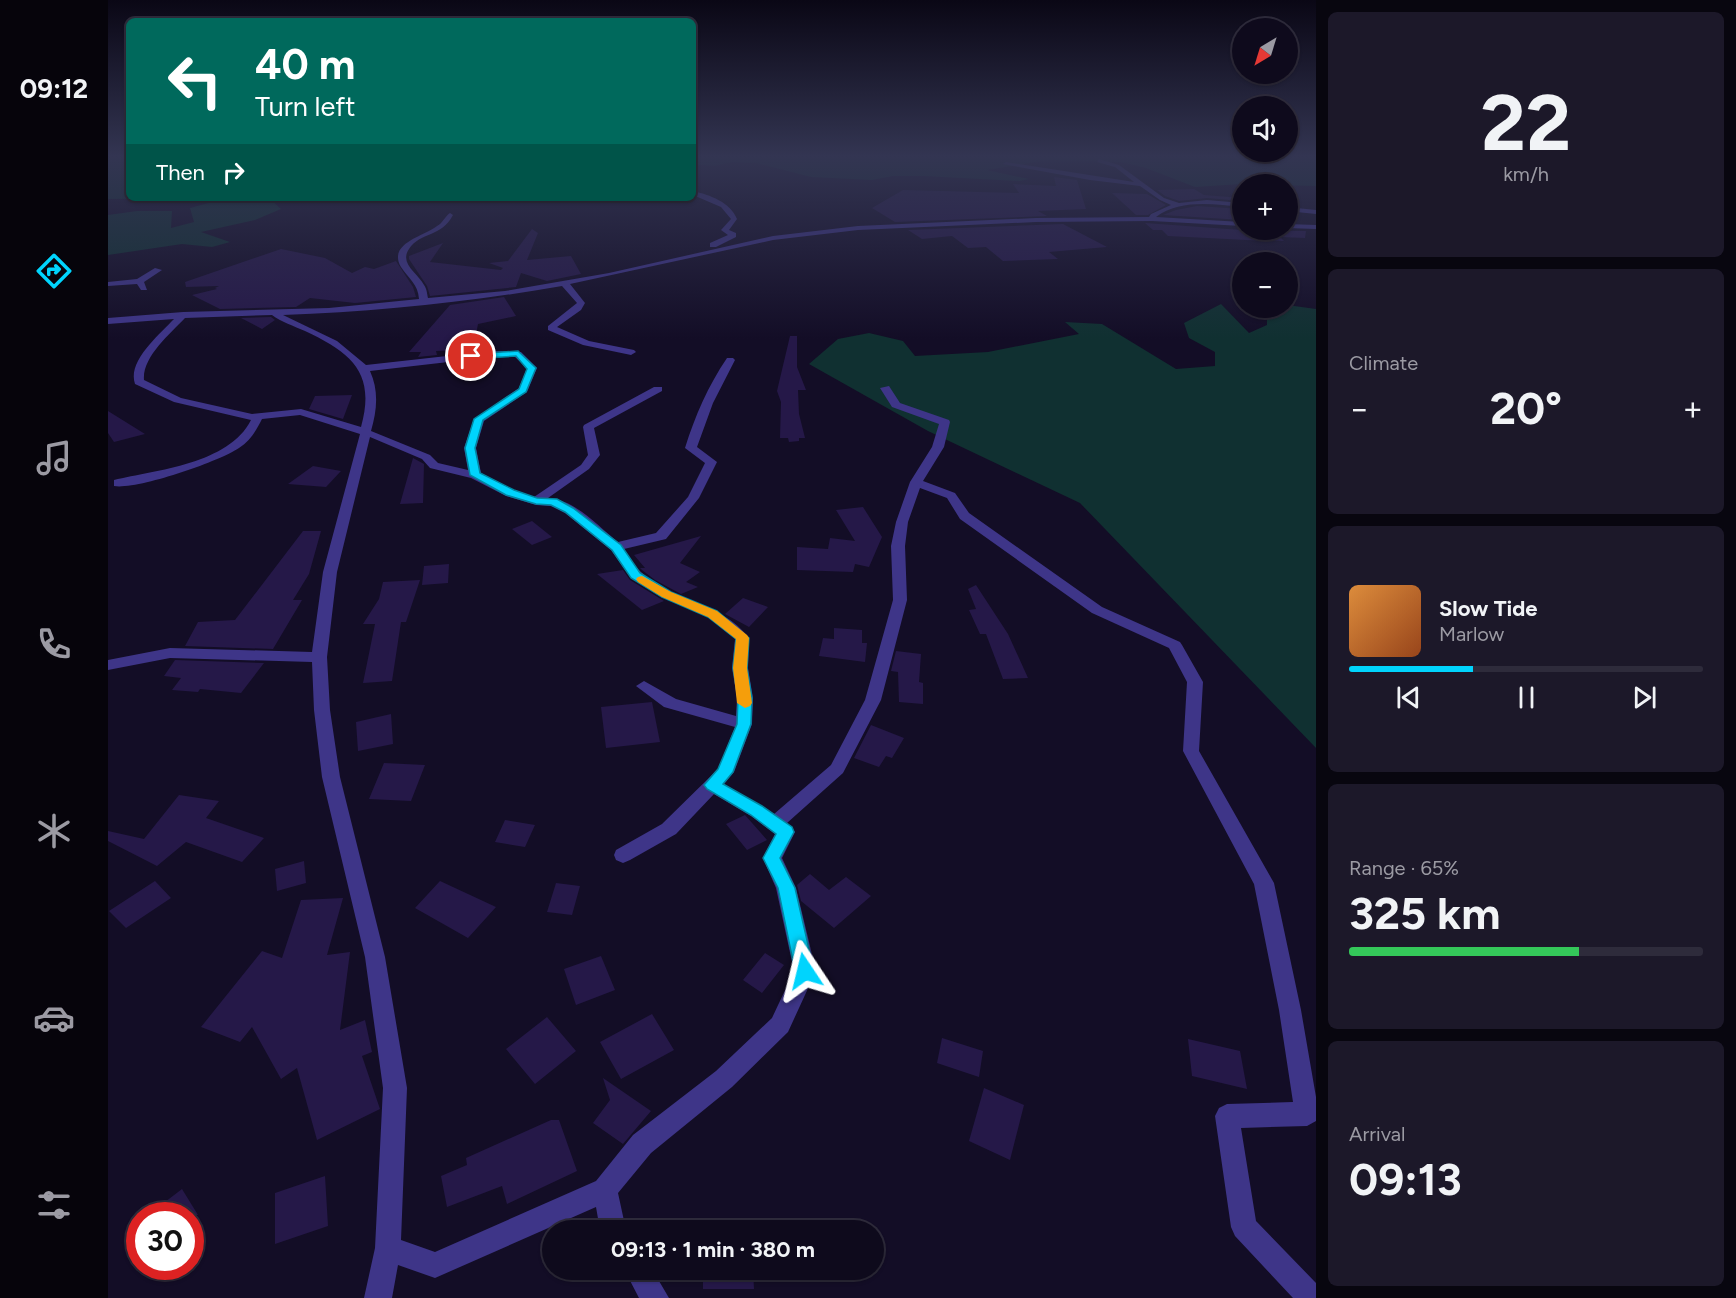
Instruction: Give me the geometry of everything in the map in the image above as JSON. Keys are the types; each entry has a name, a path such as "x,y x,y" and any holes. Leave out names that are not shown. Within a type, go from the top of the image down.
{"street":[{"path":"424,302 420,283 407,271 402,263 403,256 406,247 412,241 434,232 447,222 449,218"},
{"path":"687,258 703,246 714,245 733,236 725,230 734,218"},
{"path":"108,321 183,315 330,311 424,302 565,284 773,238 858,228 1025,221 1152,219 1232,223"},
{"path":"1298,226 1316,227"},
{"path":"108,284 141,285 158,270"},
{"path":"565,284 575,293 581,303 578,308 551,328 586,343 631,352"},
{"path":"273,313 346,352 363,368 371,386 372,407 364,431 330,572 319,657 331,777 375,957 395,1088 388,1248 378,1298"},
{"path":"183,315 161,338 141,365 137,379 178,400 256,418 301,412 364,431 426,457 434,466 475,475 510,493 536,501 554,502 569,510 616,547 636,575 666,594 713,614 742,638 740,668 745,698 744,724 725,772 669,830 623,855"},
{"path":"363,368 492,354 518,354 532,368 523,390 479,419 470,448 475,475"},
{"path":"616,547 661,536 693,498 711,462 691,448 709,404 713,387 730,360"},
{"path":"774,824 837,769 873,700 900,600 898,546 902,522 916,482 939,447 945,422 896,405 885,388"},
{"path":"536,501 585,467 594,455 588,427 658,389"},
{"path":"118,483 177,471 205,461 232,446 254,428 256,418"},
{"path":"916,482 951,496 964,516 1097,610 1175,645 1195,682 1191,751 1264,883 1290,1010 1306,1114 1227,1116 1244,1227 1312,1298"},
{"path":"108,665 170,653 319,657"},
{"path":"644,687 670,702 744,724"},
{"path":"388,1248 435,1265 605,1190 642,1144 724,1079 780,1025 805,971 786,888 772,858 786,832 712,785"},
{"path":"605,1190 612,1220"},
{"path":"644,1280 655,1298"}],"green space":[{"path":"108,218 172,218 171,228 194,222 193,218 261,218 201,232 230,242 212,247 182,244 108,255"},
{"path":"1221,304 1232,318 1249,333 1267,325 1267,318 1298,318 1298,307 1316,309 1316,748 1080,503 928,431 809,364 838,339 869,333 903,341 915,356 988,352 1079,334 1065,322 1102,324 1176,369 1215,366 1215,352 1189,338 1184,323"}],"building":[{"path":"888,218 1007,218 895,222"},
{"path":"1204,218 1232,218 1232,219"},
{"path":"1145,223 1232,229 1232,239 1168,236 1162,230 1153,230"},
{"path":"1063,224 1107,247 1049,252 1058,259 1003,261 986,247 968,248 952,236 922,239 908,230"},
{"path":"532,229 538,233 527,260 571,256 581,274 547,281 521,273 516,287 430,296 427,286 409,259 409,256 443,243 430,262 501,270 503,268 489,263 508,261"},
{"path":"1298,231 1306,231 1305,238 1298,238"},
{"path":"281,249 325,258 352,273 365,267 374,269 396,261 413,287 416,297 355,303 310,298 296,307 220,309 192,295 217,289 215,288 219,286 186,287 185,282"},
{"path":"504,297 516,316 478,324 473,350 436,351 437,355 418,357 421,352 409,352 450,305"},
{"path":"271,317 275,320 262,329 241,318"},
{"path":"790,336 797,336 797,367 806,390 798,390 799,414 805,438 789,442 788,438 780,438 781,402 777,391"},
{"path":"352,395 343,419 309,409 315,396"},
{"path":"108,411 145,434 114,442 108,433"},
{"path":"413,458 424,464 423,503 400,504"},
{"path":"313,466 341,471 326,487 288,484"},
{"path":"863,507 882,537 869,567 855,564 853,572 797,570 797,547 828,549 830,538 855,541 836,510"},
{"path":"532,521 552,537 532,545 512,529"},
{"path":"303,531 321,531 309,574 293,600 302,600 273,649 185,646 198,622 235,620"},
{"path":"701,536 680,563 700,572 686,582 698,587 681,594 642,570 640,568 645,568 634,555"},
{"path":"449,564 448,583 422,585 424,566"},
{"path":"623,570 630,580 664,601 642,610 597,574"},
{"path":"420,580 406,622 401,622 392,681 363,683 375,624 363,624 379,599 383,582"},
{"path":"976,585 1008,634 1028,678 1003,679 986,634 980,634 969,610 976,609 968,589"},
{"path":"743,598 768,607 749,627 725,614"},
{"path":"834,628 862,630 862,643 867,643 865,662 819,656 823,638 834,639"},
{"path":"896,651 921,654 919,682 923,683 923,704 899,702 898,672 891,671"},
{"path":"175,660 264,663 241,693 200,689 198,692 172,690 181,678 164,676"},
{"path":"652,702 660,742 606,748 601,707"},
{"path":"391,714 393,744 358,751 356,722"},
{"path":"871,725 904,738 892,758 886,756 879,767 854,758"},
{"path":"384,763 425,765 411,801 369,799"},
{"path":"179,795 219,801 206,818 264,838 242,862 186,842 157,866 108,841 108,831 144,839"},
{"path":"745,815 767,840 747,850 726,824"},
{"path":"505,820 535,825 525,847 495,842"},
{"path":"304,861 306,883 277,891 275,869"},
{"path":"810,874 829,890 846,877 871,896 834,928 801,901 797,885"},
{"path":"155,881 171,898 126,928 109,911"},
{"path":"440,881 496,907 468,938 415,908"},
{"path":"556,883 580,886 572,915 547,912"},
{"path":"343,898 327,955 350,952 340,1030 365,1020 372,1052 362,1056 380,1109 317,1140 297,1068 281,1079 252,1027 240,1042 201,1027 262,951 282,958 301,900"},
{"path":"765,953 784,965 762,993 743,980"},
{"path":"601,956 615,990 576,1005 564,969"},
{"path":"652,1014 674,1050 621,1079 600,1042"},
{"path":"547,1017 576,1051 535,1084 506,1049"},
{"path":"942,1038 983,1051 979,1077 937,1063"},
{"path":"1188,1039 1240,1051 1247,1089 1192,1076"},
{"path":"603,1078 651,1111 623,1144 593,1123 610,1100"},
{"path":"984,1088 1024,1105 1010,1160 969,1141"},
{"path":"551,1120 559,1120 577,1171 507,1204 502,1186 447,1207 441,1176 467,1165 466,1158"},
{"path":"325,1176 328,1226 275,1244 275,1193"},
{"path":"182,1189 190,1202 165,1202"},
{"path":"703,1280 754,1280 754,1289 703,1289"}],"slow traffic":[{"path":"642,579 682,602 713,614 742,638 740,668 745,703"}],"route":[{"path":"471,356 518,354 532,368 523,390 479,419 470,448 475,475 510,493 536,501 554,502 569,510 602,533 616,547 636,575 666,594 713,614 742,638 740,668 745,698 744,724 725,772 712,785 757,811 786,832 772,858 786,888 796,922 805,971"}]}
